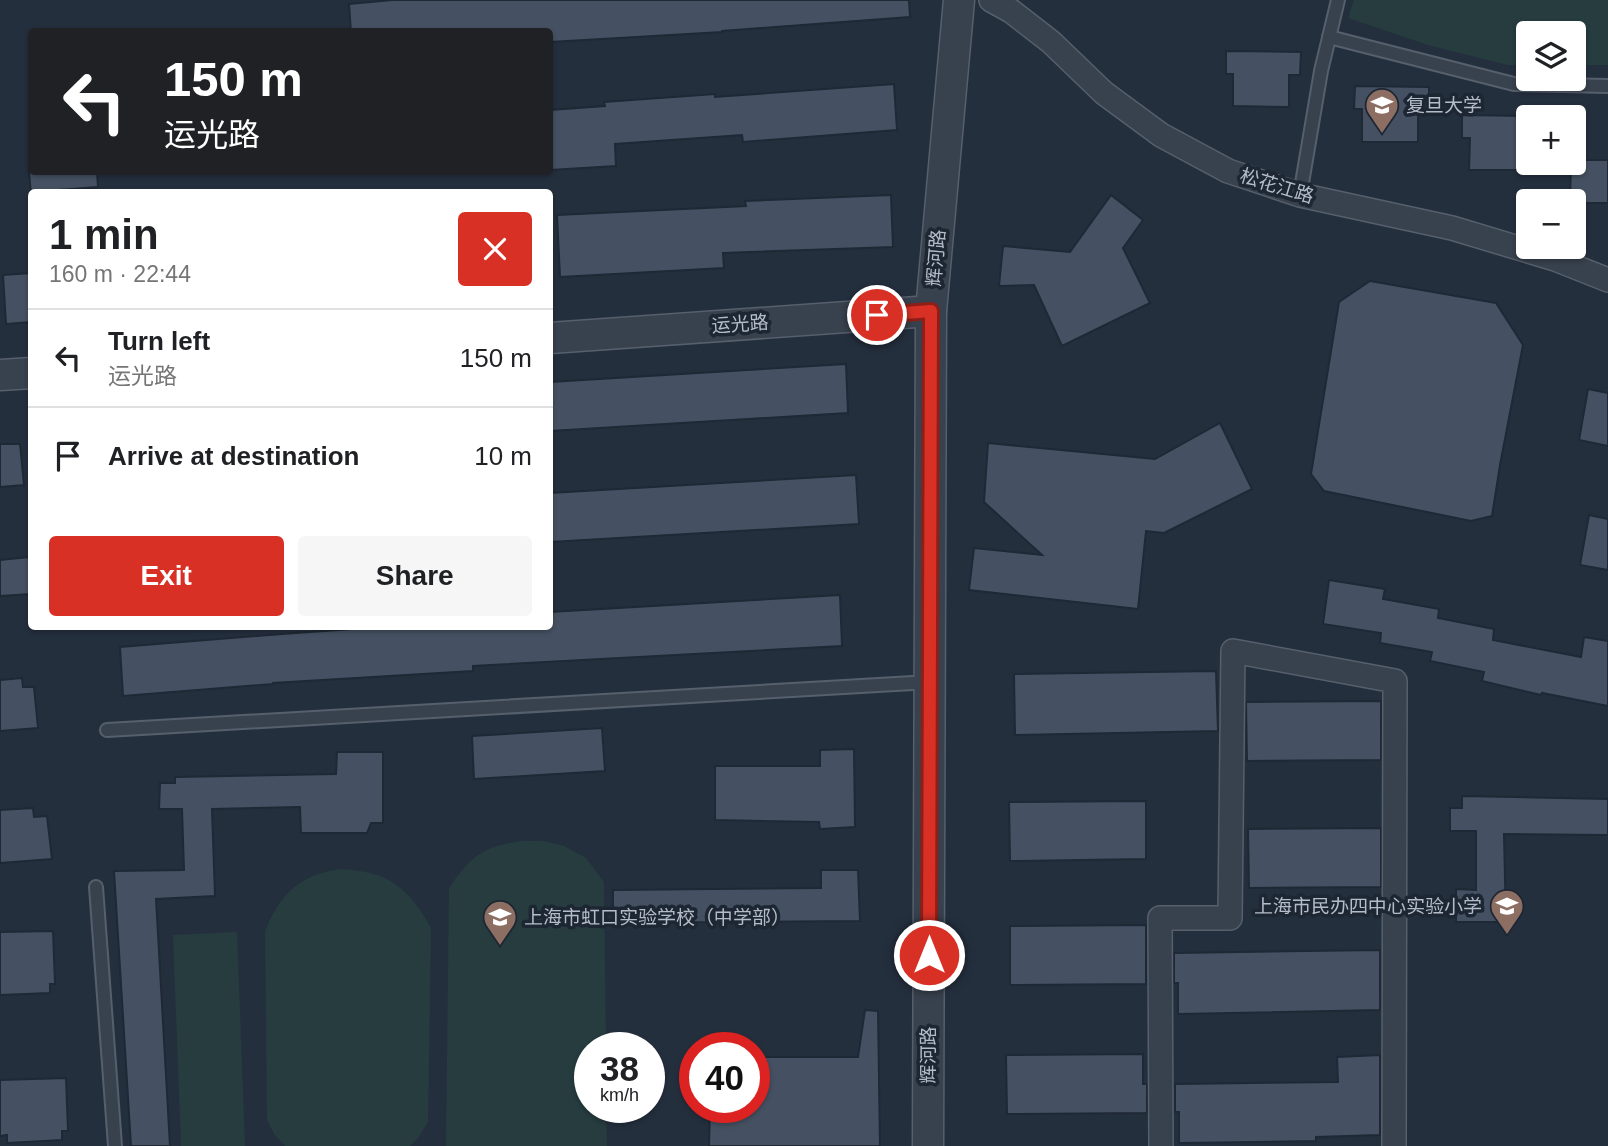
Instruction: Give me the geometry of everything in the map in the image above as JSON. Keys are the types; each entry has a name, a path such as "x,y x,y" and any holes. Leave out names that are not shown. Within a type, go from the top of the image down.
{"street":[{"name":"辉河路","path":"928,1146 931,311 959,0"},
{"name":"松花江路","path":"991,0 1011,11 1051,42 1104,93 1161,135 1228,171 1300,195 1452,228 1555,259 1608,280"},
{"name":"运光路","path":"553,338 931,311"},
{"path":"0,375 28,373"},
{"path":"1161,1146 1160,918 1230,918 1233,651 1395,681 1394,1146"}],"lane":[{"path":"1300,195 1321,71 1338,0"},
{"path":"1329,37 1514,84 1608,86"},
{"path":"107,730 930,682"},
{"path":"96,887 115,1146"}],"green space":[{"path":"1354,0 1608,0 1608,65 1586,65 1586,21 1516,21 1516,65 1508,65 1428,45 1348,18"},
{"path":"521,841 543,841 564,846 586,858 604,882 606,1032 574,1032 574,1123 606,1123 607,1146 446,1146 449,888 471,861 496,846"},
{"path":"340,869 371,873 395,884 414,902 431,928 428,1122 410,1146 285,1146 274,1134 267,1120 265,932 277,907 293,888 313,876"},
{"path":"237,932 245,1146 181,1146 173,935"}],"building":[{"path":"393,0 909,0 910,17 553,42 553,28 351,28 349,4"},
{"path":"1226,51 1301,52 1300,75 1289,75 1289,107 1233,106 1233,74 1226,74"},
{"path":"894,84 897,130 743,142 742,135 615,144 616,166 553,170 553,110 605,106 604,102 715,94 715,97"},
{"path":"1355,86 1429,87 1429,110 1418,110 1418,142 1362,142 1362,109 1354,109"},
{"path":"1462,115 1516,116 1516,170 1469,170 1470,138 1462,138"},
{"path":"1586,160 1608,160 1608,203 1586,203 1586,189 1570,189 1571,175 1586,175"},
{"path":"29,175 97,175 98,187 31,189"},
{"path":"891,195 893,247 723,253 724,268 560,277 557,215 746,206 745,201"},
{"path":"1111,195 1143,220 1123,248 1150,303 1062,346 1034,285 999,286 1003,246 1070,252"},
{"path":"28,273 28,322 6,324 3,275"},
{"path":"1370,281 1496,303 1523,345 1492,516 1471,521 1324,491 1311,474 1339,302"},
{"path":"846,364 848,413 553,431 553,382"},
{"path":"1588,389 1608,393 1608,446 1579,440"},
{"path":"1220,423 1252,489 1164,533 1146,531 1138,609 969,590 974,548 1042,555 984,502 988,443 1155,459"},
{"path":"0,444 20,444 24,485 0,487"},
{"path":"856,475 859,524 553,542 553,493"},
{"path":"1589,515 1608,519 1608,570 1580,565"},
{"path":"28,557 28,594 0,596 0,560"},
{"path":"1329,580 1385,589 1383,599 1439,609 1438,618 1494,629 1493,640 1581,657 1584,637 1608,641 1608,706 1542,693 1541,695 1482,681 1484,672 1430,661 1432,652 1380,643 1381,633 1323,624"},
{"path":"840,595 842,646 473,666 473,671 273,683 123,696 120,647 339,630 553,630 553,612"},
{"path":"1216,671 1218,731 1015,735 1014,674"},
{"path":"22,678 23,687 34,687 38,728 0,731 0,680"},
{"path":"1381,701 1381,760 1247,761 1246,702"},
{"path":"602,728 605,771 474,779 472,736"},
{"path":"854,749 855,827 820,829 819,822 715,820 715,766 820,766 820,750"},
{"path":"337,752 383,752 383,823 371,823 367,833 301,833 300,807 212,809 215,896 156,899 170,1146 131,1146 114,871 184,870 182,809 159,809 160,783 175,783 175,777 336,774"},
{"path":"1462,796 1608,799 1608,835 1504,834 1506,922 1456,922 1456,889 1476,890 1476,831 1450,831 1450,808 1462,808"},
{"path":"1146,801 1146,859 1010,861 1009,802"},
{"path":"33,808 34,817 47,816 52,859 0,863 0,810"},
{"path":"1381,828 1381,887 1249,888 1248,829"},
{"path":"821,870 858,870 860,921 613,923 613,890 821,888"},
{"path":"1146,925 1146,984 1010,985 1010,926"},
{"path":"53,931 55,984 50,984 50,993 0,995 0,932"},
{"path":"1380,950 1380,1010 1178,1014 1174,953"},
{"path":"865,1010 878,1011 880,1146 709,1146 710,1123 770,1123 770,1057 858,1057"},
{"path":"1143,1054 1147,1113 1007,1114 1006,1055"},
{"path":"1380,1055 1380,1135 1316,1137 1316,1141 1179,1143 1175,1084 1338,1082 1337,1057"},
{"path":"66,1078 68,1131 62,1131 62,1140 7,1143 7,1135 0,1136 0,1080"}],"place":[{"name":"复旦大学","path":"1382,135"},
{"name":"上海市民办四中心实验小学","path":"1507,936"},
{"name":"上海市虹口实验学校（中学部）","path":"500,947"}],"route":[{"path":"877,315 931,311 929,955"}]}
